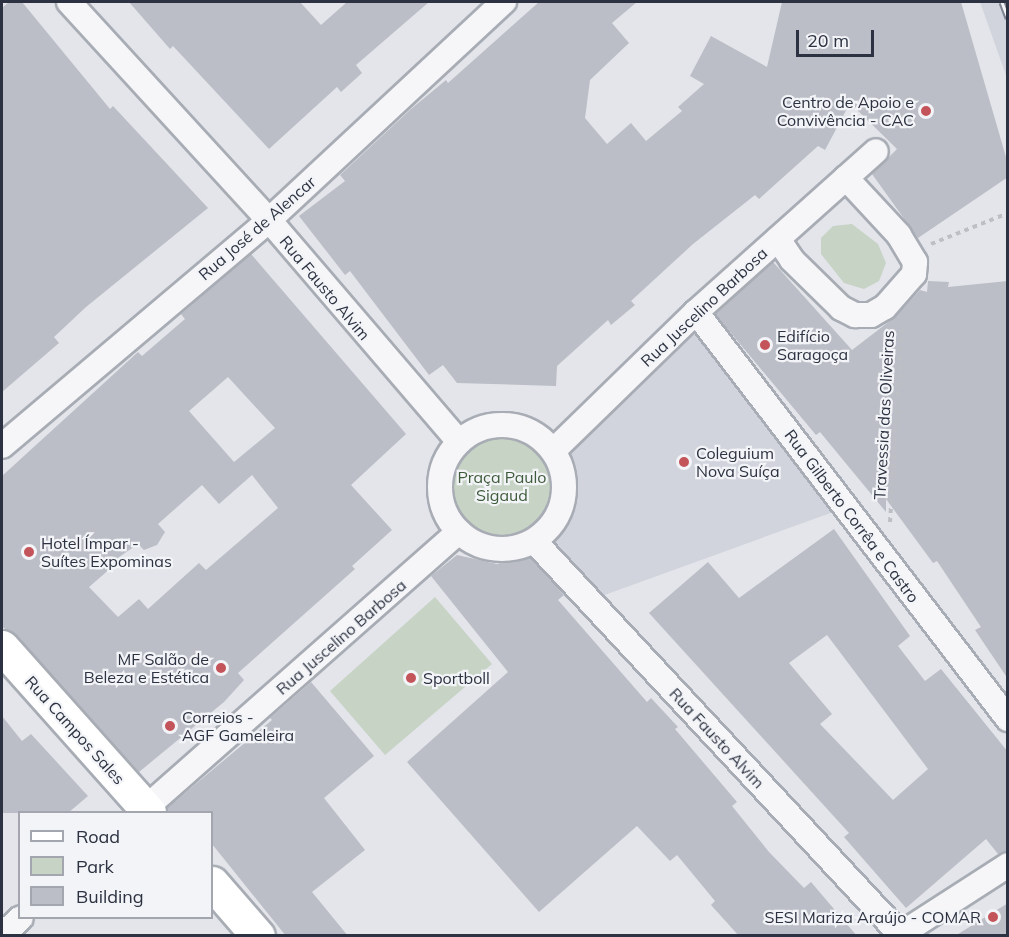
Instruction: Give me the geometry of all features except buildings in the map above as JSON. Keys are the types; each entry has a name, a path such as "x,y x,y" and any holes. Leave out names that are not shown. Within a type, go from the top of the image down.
{"street":[{"name":"Rua Fausto Alvim","path":"69,2 268,220 459,442"},
{"name":"Rua José de Alencar","path":"2,446 268,220 504,2"},
{"name":"Rua Juscelino Barbosa","path":"553,451 696,312 876,151"},
{"path":"846,178 911,251"},
{"name":"Rua Juscelino Barbosa","path":"778,239 800,268 841,308 855,315 871,315 885,307 903,289 914,274 911,251"},
{"name":"Rua Gilberto Corrêa e Castro","path":"696,312 1008,719"},
{"path":"497,425 518,427 537,436 553,451 562,470 564,490 560,510 550,528 534,541 503,550 487,548 459,532 447,516 440,477 459,442 476,430 497,425"},
{"name":"Rua Juscelino Barbosa","path":"145,811 459,532"},
{"name":"Rua Fausto Alvim","path":"534,541 899,935"},
{"name":"Rua Campos Sales","path":"2,647 145,811"},
{"path":"899,935 1008,865"},
{"path":"213,884 258,936"},
{"path":"2,934 20,919"}],"path":[{"path":"911,251 1008,213"},
{"name":"Travessia das Oliveiras","path":"886,561 902,318"}],"shaded area":[{"path":"980,2 1007,2 1007,78"},
{"name":"Coleguium Nova Suíça","path":"695,328 836,511 599,597 547,543 566,524 577,498 574,473 564,452"}],"green space":[{"path":"852,224 878,244 886,263 879,281 864,289 844,283 821,254 821,238 833,226"},
{"name":"Praça Paulo Sigaud","path":"502,434 522,438 539,450 551,467 555,487 551,507 539,524 522,536 502,540 482,536 465,524 453,507 449,487 453,467 465,450 482,438"},
{"name":"Sportboll","path":"435,597 492,664 385,755 330,691"}],"railway":[{"path":"1002,2 1008,18"}],"place":[{"name":"Centro de Apoio e Convivência - CAC","path":"926,111"},
{"name":"Edifício Saragoça","path":"765,345"},
{"name":"Coleguium Nova Suíça","path":"684,462"},
{"name":"Hotel Ímpar - Suítes Expominas","path":"29,552"},
{"name":"MF Salão de Beleza e Estética","path":"221,668"},
{"name":"Sportboll","path":"411,678"},
{"name":"Correios - AGF Gameleira","path":"170,726"},
{"name":"SESI Mariza Araújo - COMAR","path":"993,917"}]}
